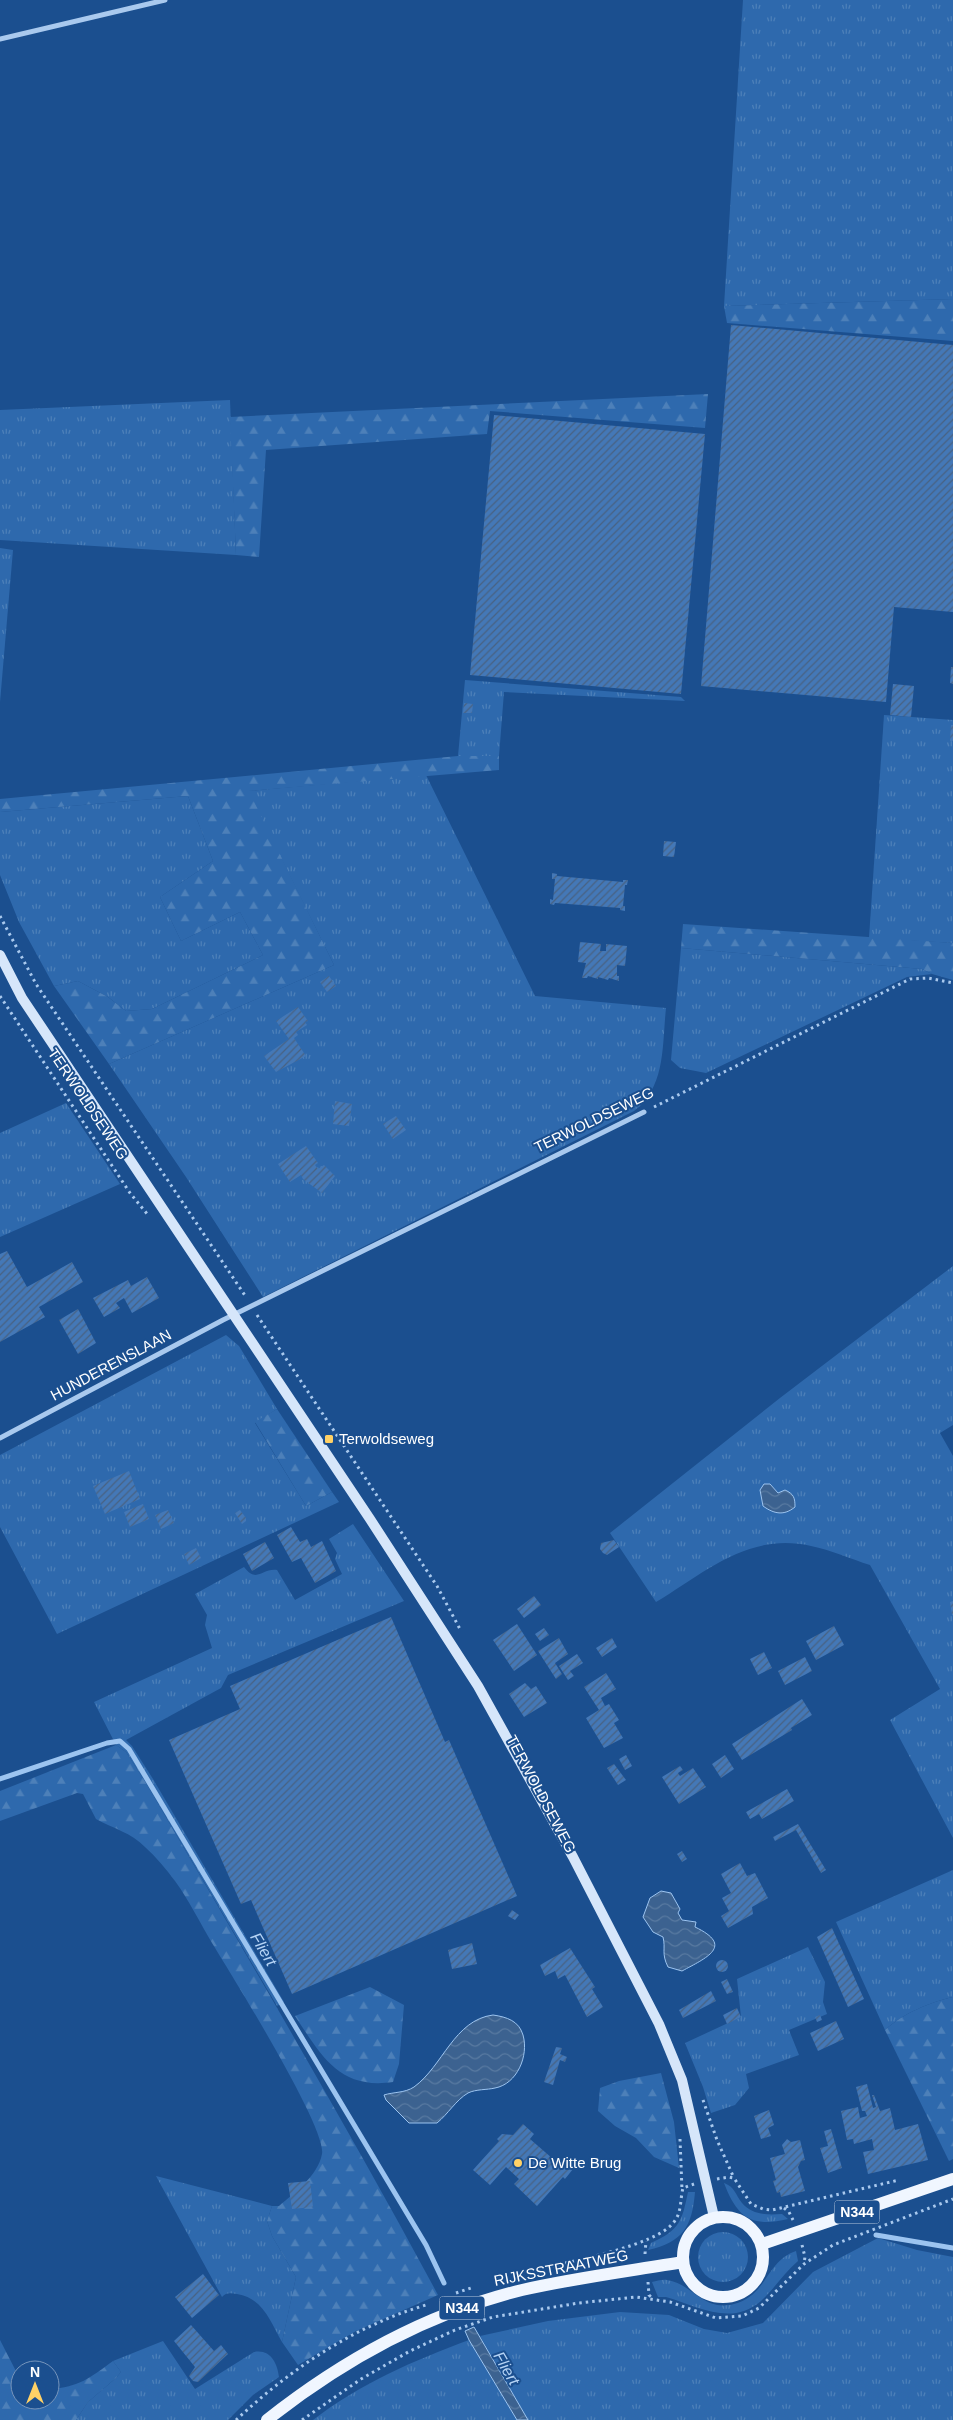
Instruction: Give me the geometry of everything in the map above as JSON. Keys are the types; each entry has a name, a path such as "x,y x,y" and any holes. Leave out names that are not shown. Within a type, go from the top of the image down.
{"main road":[{"name":"TERWOLDSEWEG","path":"0,955 22,998 457,1653 539,1794 659,2024 676,2064 682,2080 714,2217"},
{"name":"N344","path":"762,2244 953,2179"},
{"path":"714,2217 731,2217 746,2224 753,2229 762,2244 763,2262 761,2270 752,2285 736,2295 719,2297 702,2291 689,2279 683,2262 684,2247 690,2233 701,2223 714,2217"},
{"name":"RIJKSSTRAATWEG","path":"267,2420 313,2386 361,2355 413,2328 451,2312 492,2298 539,2286 683,2262"}],"street":[{"path":"0,39 165,0"},
{"name":"TERWOLDSEWEG","path":"234,1315 644,1112"},
{"name":"HUNDERENSLAAN","path":"0,1438 234,1315"}],"path":[{"name":"TERWOLDSEWEG","path":"0,916 41,992 252,1306"},
{"name":"TERWOLDSEWEG","path":"644,1112 910,979 928,978 953,983"},
{"name":"TERWOLDSEWEG","path":"0,996 130,1193 153,1220"},
{"path":"648,2239 663,2232 674,2222 679,2212 682,2190 682,2157 678,2130"},
{"path":"682,2190 687,2186 707,2181 732,2178 751,2204 763,2210 772,2210 902,2179"},
{"path":"302,2420 347,2388 396,2359 455,2330 511,2313 620,2298 670,2302 716,2318 742,2316 759,2308 804,2264 833,2245 953,2199"}],"green space":[{"path":"743,0 953,0 953,299 724,306"},
{"path":"953,299 953,341 727,323 724,306"},
{"path":"708,394 705,428 490,411 487,434 266,450 259,557 236,555 230,417"},
{"path":"230,400 236,555 0,540 0,410"},
{"path":"0,548 13,550 0,702"},
{"path":"465,680 681,697 685,701 504,692 499,756 458,756"},
{"path":"884,715 953,720 953,943 869,938"},
{"path":"458,756 499,756 499,770 249,791 334,965 109,1064 54,986 78,981 108,997 126,1011 152,1009 263,955 240,912 181,941 160,897 213,861 188,796 0,812 0,799"},
{"path":"426,775 535,996 666,1008 663,1051 657,1078 652,1090 634,1111 263,1297 186,1177 109,1064 334,965 248,791"},
{"path":"188,796 213,861 160,897 181,941 240,912 263,955 152,1009 126,1011 108,997 78,981 54,986 19,922 0,875 0,812"},
{"path":"683,924 953,943 953,980 922,969 681,948"},
{"path":"681,948 922,969 932,974 907,977 706,1073 680,1068 671,1060"},
{"path":"66,1103 120,1184 0,1237 0,1133"},
{"path":"953,1266 953,1425 940,1433 953,1456 953,1838 890,1720 940,1689 870,1565 811,1546 788,1543 767,1545 747,1550 710,1567 656,1602 610,1533 780,1398","holes":["770,1484 778,1493 763,1506 760,1490"]},
{"path":"226,1335 239,1346 277,1409 255,1423 306,1506 332,1492 339,1502 57,1634 0,1527 0,1455"},
{"path":"277,1409 332,1492 306,1506 255,1422"},
{"path":"353,1524 404,1601 228,1675 221,1688 126,1740 132,1746 153,1779 284,2002 277,2006 146,1783 126,1752 116,1745 94,1702 212,1648 205,1625 207,1615 195,1594 244,1567 256,1575 277,1570 295,1600 342,1574 335,1559 337,1553 329,1539"},
{"path":"116,1745 126,1752 146,1783 331,2102 438,2295 356,2331 298,2365 282,2342 296,2277 272,2236 267,2221 272,2206 279,2206 311,2177 320,2162 322,2154 310,2114 276,2050 175,1881 140,1842 128,1834 96,1819 83,1794 77,1793 0,1821 0,1791"},
{"path":"953,1870 953,1997 917,2009 885,2030 836,1922"},
{"path":"808,1947 825,1982 823,2002 827,2014 789,2030 799,2055 746,2074 749,2088 735,2105 711,2113 703,2087 685,2043 741,2017 737,1979"},
{"path":"370,1987 404,2005 399,2064 393,2082 374,2083 359,2081 345,2075 323,2056 295,2016"},
{"path":"953,1997 953,2159 949,2161 885,2030 917,2009"},
{"path":"661,2073 674,2122 679,2168 654,2157 636,2138 615,2126 598,2111 600,2088 619,2081"},
{"path":"156,2176 272,2206 267,2221 272,2236 296,2277 282,2342 260,2305 246,2296 233,2293 222,2297"},
{"path":"724,2183 733,2189 742,2203 750,2210 765,2214 782,2214 788,2219 764,2222 755,2221 747,2217 734,2204"},
{"path":"688,2192 695,2192 694,2204 684,2231 670,2242 648,2250 651,2243 668,2234 678,2224 684,2210"},
{"path":"718,2232 728,2232 741,2239 748,2252 748,2262 741,2275 728,2282 718,2282 709,2278 702,2271 698,2262 698,2252 702,2243 709,2236"},
{"path":"878,2238 917,2250 953,2257 953,2420 528,2420 480,2336 548,2321 620,2312 669,2315 704,2329 727,2333 763,2323 813,2272"},
{"path":"796,2251 798,2261 766,2296 750,2309 738,2313 714,2312 666,2297 658,2297 652,2282 667,2280 714,2304 734,2304 745,2300 753,2294 778,2262"},
{"path":"0,2340 10,2360 10,2410 60,2410 60,2388 84,2381 113,2361 121,2372 88,2402 76,2420 0,2420"},
{"path":"469,2340 517,2420 313,2420 368,2384 428,2356"},
{"path":"163,2341 195,2389 254,2352 264,2353 272,2358 279,2377 253,2395 228,2420 76,2420 88,2402 121,2372 113,2361"}],"water":[{"path":"764,1484 770,1484 778,1493 785,1490 790,1493 794,1499 795,1507 787,1512 779,1513 763,1506 760,1490"},
{"path":"661,1891 671,1893 680,1909 678,1913 682,1920 696,1922 695,1927 707,1934 713,1940 715,1946 707,1956 682,1971 668,1967 663,1937 653,1932 643,1917 650,1898"},
{"path":"493,2015 512,2020 519,2026 523,2035 523,2060 515,2075 503,2085 468,2093 437,2123 409,2123 386,2100 384,2095 414,2087 433,2068 468,2025"},
{"path":"474,2327 528,2420 517,2420 469,2340 465,2331"}],"building":[{"path":"731,325 953,345 953,612 894,607 886,702 701,686"},
{"path":"494,415 705,434 681,694 470,675"},
{"path":"951,667 953,667 953,684 950,683"},
{"path":"893,684 914,686 911,717 890,715"},
{"path":"464,703 473,704 472,713 463,713"},
{"path":"951,725 953,725 953,741 950,741"},
{"path":"664,841 676,842 674,857 663,856"},
{"path":"552,873 557,874 557,876 623,882 623,880 628,880 627,885 625,885 623,906 625,906 625,911 620,910 620,908 550,904 550,899 553,900 555,879 552,879"},
{"path":"580,942 601,944 600,951 606,951 606,944 627,946 625,966 617,965 619,981 588,976 587,978 582,978 586,963 578,962"},
{"path":"329,976 336,986 327,992 320,982"},
{"path":"298,1007 308,1021 305,1022 307,1025 296,1032 298,1035 294,1038 306,1056 276,1072 264,1056 289,1039 276,1021"},
{"path":"335,1101 352,1104 349,1126 333,1124"},
{"path":"396,1116 406,1130 393,1139 383,1124"},
{"path":"306,1146 318,1163 315,1165 318,1169 324,1165 335,1176 322,1193 303,1179 301,1175 290,1182 278,1164"},
{"path":"7,1251 27,1287 72,1262 83,1282 39,1307 45,1317 0,1342 0,1254"},
{"path":"147,1277 159,1298 132,1313 124,1298 116,1303 120,1308 104,1317 93,1298 128,1280 131,1286"},
{"path":"78,1309 96,1343 78,1354 59,1320"},
{"path":"129,1471 140,1499 105,1514 93,1486"},
{"path":"143,1504 149,1519 130,1527 124,1512"},
{"path":"168,1510 174,1523 161,1529 155,1515"},
{"path":"240,1510 246,1518 246,1521 242,1524 235,1513"},
{"path":"291,1527 300,1542 307,1539 311,1547 322,1541 336,1571 315,1583 301,1558 292,1562 277,1535"},
{"path":"614,1540 619,1547 607,1555 603,1553 600,1549 601,1543"},
{"path":"265,1542 274,1558 252,1571 243,1554"},
{"path":"196,1548 201,1558 189,1565 184,1554"},
{"path":"534,1596 541,1605 524,1618 517,1609"},
{"path":"953,1601 953,1615 952,1615 950,1602"},
{"path":"391,1617 445,1742 449,1740 517,1896 292,1994 251,1900 241,1904 169,1740 240,1709 230,1686"},
{"path":"517,1624 537,1655 514,1671 493,1640"},
{"path":"834,1626 844,1645 816,1660 806,1641"},
{"path":"544,1628 549,1635 540,1641 535,1634"},
{"path":"559,1638 568,1654 555,1663 562,1674 556,1679 538,1651"},
{"path":"612,1638 617,1647 602,1657 596,1648"},
{"path":"764,1652 772,1668 758,1675 750,1659"},
{"path":"577,1654 583,1663 570,1671 574,1676 568,1680 559,1666"},
{"path":"805,1657 812,1671 785,1685 778,1671"},
{"path":"606,1673 616,1689 601,1698 605,1706 609,1704 619,1720 614,1723 623,1738 604,1748 586,1718 599,1710 584,1687"},
{"path":"525,1683 531,1689 536,1686 547,1703 524,1717 509,1694"},
{"path":"802,1699 812,1715 791,1728 792,1730 742,1760 732,1744"},
{"path":"626,1755 632,1766 625,1770 619,1759"},
{"path":"725,1755 734,1769 721,1778 712,1764"},
{"path":"614,1764 626,1780 618,1785 607,1768"},
{"path":"680,1766 683,1770 678,1773 680,1776 693,1768 706,1787 679,1804 662,1777"},
{"path":"787,1789 794,1801 762,1819 759,1814 750,1819 746,1812"},
{"path":"798,1824 826,1870 821,1873 796,1830 775,1841 773,1837"},
{"path":"682,1851 687,1859 682,1862 677,1854"},
{"path":"740,1863 747,1876 755,1873 768,1898 752,1907 753,1914 728,1928 721,1916 729,1911 722,1898 731,1893 721,1874"},
{"path":"512,1910 519,1915 515,1920 508,1916"},
{"path":"832,1928 864,1999 848,2007 817,1937"},
{"path":"472,1943 477,1964 452,1969 448,1950"},
{"path":"570,1948 595,1987 592,1989 603,2007 587,2017 565,1975 558,1979 555,1971 545,1976 540,1965"},
{"path":"722,1960 728,1966 722,1972 716,1966"},
{"path":"727,1979 733,1992 727,1994 721,1982"},
{"path":"711,1991 716,2001 683,2018 679,2010"},
{"path":"737,2008 741,2017 727,2024 723,2015"},
{"path":"820,2015 822,2020 817,2022 815,2017"},
{"path":"836,2021 844,2039 818,2051 810,2033"},
{"path":"556,2047 562,2048 560,2054 567,2057 565,2062 560,2060 553,2085 544,2082"},
{"path":"867,2084 873,2108 876,2107 872,2095 874,2095 880,2111 890,2108 895,2130 918,2124 928,2160 868,2174 863,2152 874,2150 872,2139 854,2144 853,2139 847,2140 841,2111 858,2107 860,2118 867,2116 865,2111 862,2111 856,2087"},
{"path":"769,2110 774,2125 768,2128 771,2136 761,2139 754,2116"},
{"name":"De Witte Brug","path":"523,2124 534,2134 530,2139 560,2165 564,2160 573,2169 565,2179 563,2177 537,2206 514,2184 519,2179 506,2167 490,2185 473,2170 499,2141 497,2139 502,2134 513,2135"},
{"path":"831,2129 842,2168 828,2173 820,2148 828,2146 824,2131"},
{"path":"787,2139 791,2142 800,2140 805,2160 801,2161 798,2167 805,2191 781,2197 780,2192 777,2193 773,2181 776,2180 770,2158 785,2154 782,2145"},
{"path":"310,2181 313,2207 292,2209 288,2183"},
{"path":"203,2274 219,2295 192,2318 175,2297"},
{"path":"191,2325 214,2351 221,2345 228,2354 198,2382 193,2381 189,2376 195,2367 174,2341"}],"waterway":[{"name":"Fliert","path":"0,1779 107,1743 120,1741 129,1749 426,2245 444,2283"},
{"path":"876,2235 953,2248"}],"place":[{"name":"Terwoldseweg","path":"329,1439"},
{"name":"De Witte Brug","path":"518,2163"}]}
